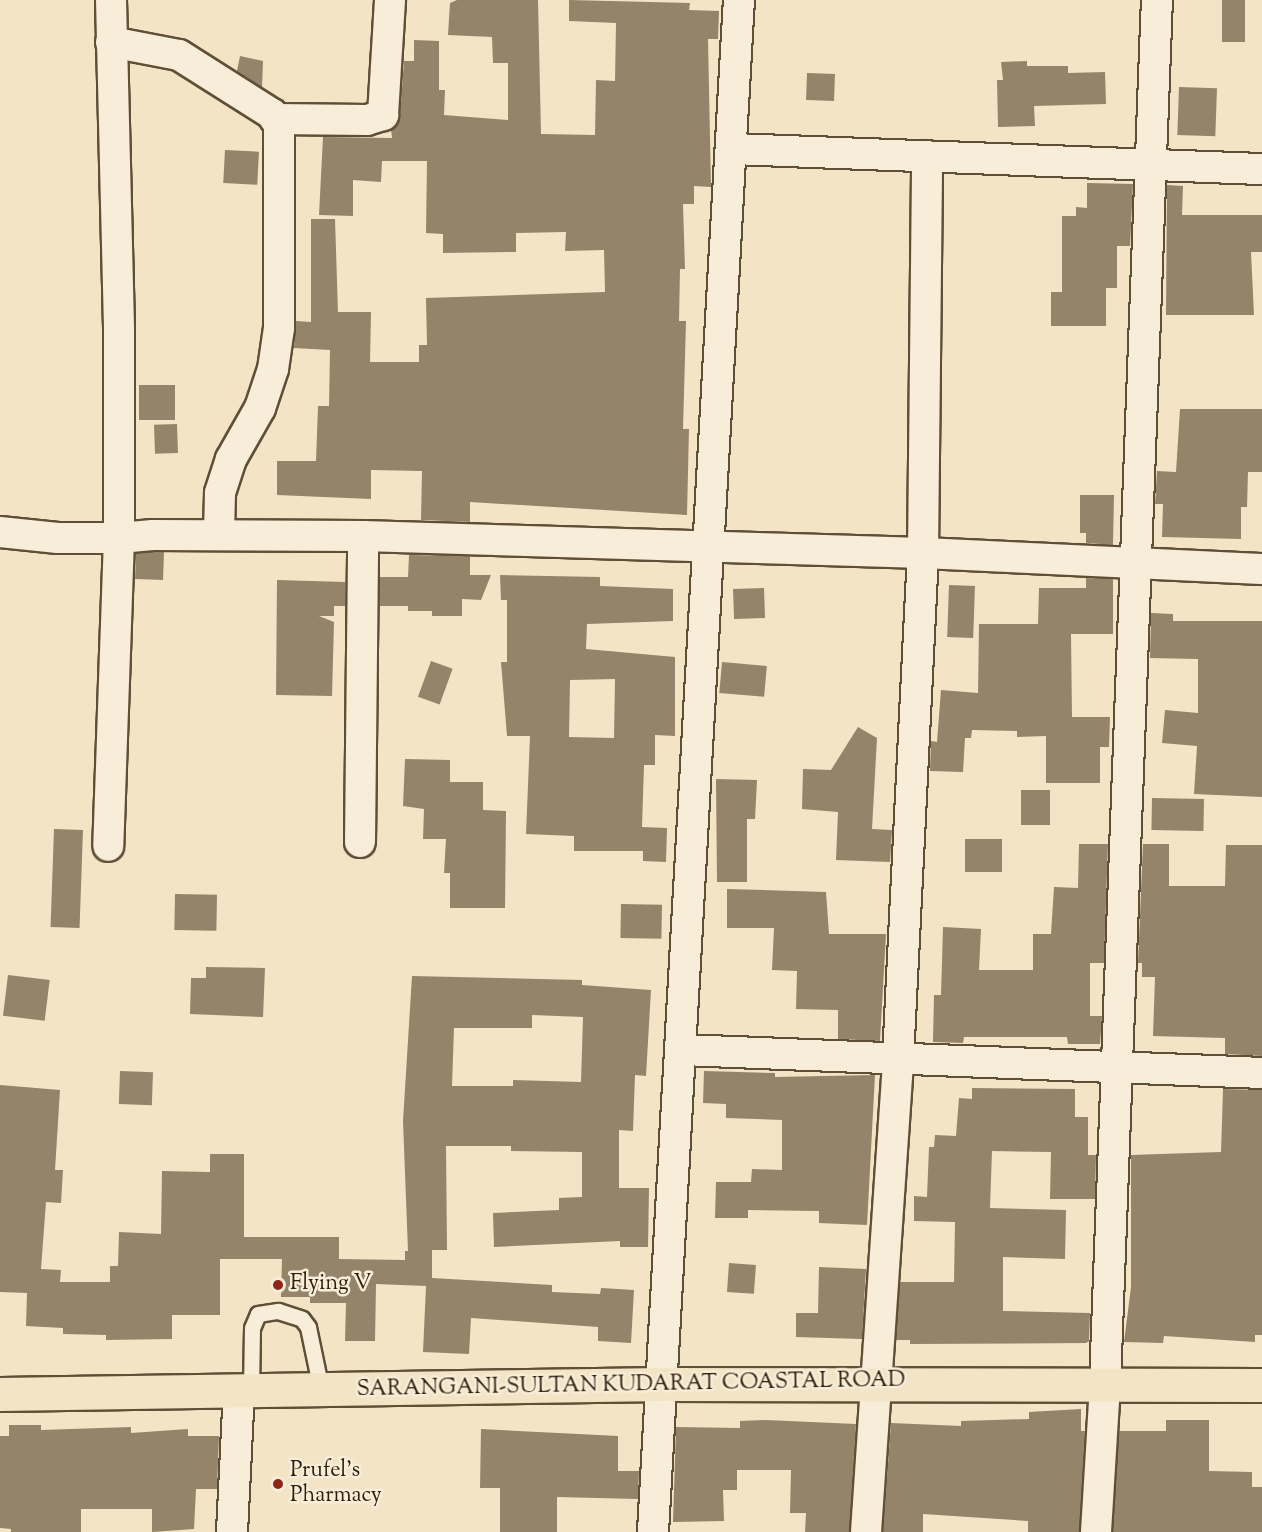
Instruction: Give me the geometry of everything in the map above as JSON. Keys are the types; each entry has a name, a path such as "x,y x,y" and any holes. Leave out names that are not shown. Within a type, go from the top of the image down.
{"main road":[{"name":"SARANGANI-SULTAN KUDARAT COASTAL ROAD","path":"0,1394 663,1384 1262,1385"}],"street":[{"path":"108,846 119,538 119,329 111,0"},
{"path":"111,42 179,55 275,119 367,120 384,116 390,0"},
{"path":"653,1532 683,1050 709,546 733,150 739,0"},
{"path":"1096,1532 1105,1383 1115,1068 1157,0"},
{"path":"219,535 220,493 231,459 260,408 273,369 279,328 280,138 275,119"},
{"path":"733,150 1262,169"},
{"path":"866,1532 878,1384 898,1059 923,553 927,156"},
{"path":"0,532 58,538 219,535 363,536 709,546 923,553 1262,569"},
{"path":"360,843 363,536"},
{"path":"683,1050 1262,1072"},
{"path":"232,1532 245,1390"}],"lane":[{"path":"245,1390 252,1328 258,1314 278,1311 302,1319 308,1327 321,1389"}],"building":[{"path":"457,0 538,0 541,134 595,135 596,80 615,81 616,23 569,21 569,0 690,3 689,10 719,11 718,39 708,39 711,187 694,186 694,204 683,204 685,269 680,269 679,321 686,321 683,429 689,429 687,515 470,502 470,522 421,520 422,471 371,470 371,499 277,495 277,461 316,461 318,406 329,406 330,350 294,348 296,321 311,322 311,219 335,219 338,312 371,312 370,362 419,362 419,345 427,345 426,298 605,292 604,250 565,251 566,232 516,233 516,252 443,253 443,234 426,233 427,161 382,161 381,182 353,180 353,216 319,215 323,137 392,138 391,129 400,116 404,61 414,61 414,40 439,41 439,90 445,90 444,115 508,120 508,63 493,63 492,37 448,35 450,3"},
{"path":"1222,0 1245,0 1245,42 1222,42"},
{"path":"240,56 263,61 262,87 237,71"},
{"path":"1027,61 1027,66 1068,66 1068,73 1105,72 1106,104 1034,106 1035,126 998,127 997,80 1003,80 1001,62"},
{"path":"807,73 835,74 834,101 806,100"},
{"path":"1179,87 1217,88 1215,136 1177,135"},
{"path":"225,150 259,152 257,185 223,183"},
{"path":"1087,183 1133,184 1130,246 1117,246 1117,288 1106,288 1106,326 1051,326 1051,292 1062,292 1062,216 1076,216 1076,207 1087,208"},
{"path":"1167,185 1183,186 1182,215 1262,215 1262,252 1251,252 1254,315 1166,315"},
{"path":"139,385 175,385 175,420 139,420"},
{"path":"1180,409 1262,409 1262,472 1248,472 1247,507 1241,507 1241,539 1162,537 1163,504 1155,504 1157,471 1176,472"},
{"path":"177,424 178,453 155,454 154,425"},
{"path":"1080,495 1114,495 1113,545 1086,543 1086,533 1080,533"},
{"path":"136,551 164,552 163,580 135,579"},
{"path":"409,555 470,556 470,575 491,575 481,600 462,599 462,616 432,616 432,611 408,611 408,606 380,606 380,577 408,577"},
{"path":"500,575 600,577 600,586 673,589 673,621 587,624 586,649 675,657 675,736 655,735 655,765 644,765 642,827 667,828 666,862 643,861 643,851 574,851 574,836 526,834 530,736 507,736 501,662 507,662 507,600 501,600","holes":["615,679 614,738 569,737 570,680"]},
{"path":"1086,578 1113,579 1113,634 1071,634 1072,717 1110,717 1109,747 1100,747 1100,783 1046,783 1046,736 1017,737 1017,731 972,730 971,738 965,738 963,772 930,771 931,741 937,742 941,690 978,693 979,624 1038,624 1039,588 1086,588"},
{"path":"277,580 345,582 345,606 334,606 334,616 319,616 334,622 332,696 276,695"},
{"path":"949,585 975,586 973,638 947,637"},
{"path":"764,588 765,618 734,619 733,589"},
{"path":"1151,613 1173,614 1173,621 1262,621 1262,797 1194,794 1197,746 1162,743 1165,710 1198,713 1198,659 1150,658"},
{"path":"431,661 453,669 440,705 418,697"},
{"path":"722,662 767,666 764,697 719,693"},
{"path":"858,727 877,738 872,829 892,830 890,862 836,860 838,812 802,809 803,769 831,770"},
{"path":"405,759 450,760 450,782 483,782 483,810 506,811 505,908 450,908 450,873 444,873 446,839 423,839 424,809 403,806"},
{"path":"716,779 757,780 755,819 747,819 747,882 717,882"},
{"path":"1021,790 1050,790 1050,825 1021,825"},
{"path":"1152,798 1204,799 1203,831 1151,830"},
{"path":"54,829 83,830 80,928 51,927"},
{"path":"965,839 1002,839 1002,872 965,872"},
{"path":"1079,844 1108,844 1104,963 1090,963 1090,1016 1102,1016 1100,1044 1068,1044 1067,1037 964,1037 963,1043 933,1042 934,995 941,995 943,927 981,929 979,970 1033,970 1033,934 1051,934 1054,887 1078,888"},
{"path":"1143,844 1169,844 1169,886 1225,886 1226,845 1262,845 1262,1056 1225,1054 1225,1038 1153,1036 1155,977 1142,977 1142,963 1138,963"},
{"path":"727,889 826,892 829,934 886,934 880,1041 838,1039 838,1010 796,1009 797,971 772,970 774,928 727,928"},
{"path":"175,894 217,895 216,931 174,930"},
{"path":"621,904 662,905 661,939 620,938"},
{"path":"206,967 265,968 263,1017 190,1014 191,978 206,978"},
{"path":"8,975 50,980 45,1021 3,1016"},
{"path":"412,976 582,980 582,985 651,990 646,1076 635,1075 633,1131 619,1130 619,1188 649,1188 648,1247 620,1247 620,1241 494,1247 493,1213 559,1210 559,1198 582,1197 582,1152 511,1151 511,1146 446,1146 447,1250 432,1250 432,1278 552,1285 552,1292 600,1294 601,1288 634,1290 631,1343 598,1341 598,1327 471,1318 469,1354 423,1352 426,1286 376,1284 375,1341 345,1341 346,1303 310,1303 310,1297 281,1297 282,1259 220,1259 220,1315 172,1315 172,1339 106,1340 106,1335 63,1334 63,1328 26,1326 27,1293 0,1292 0,1085 60,1090 55,1170 63,1170 61,1203 46,1202 41,1269 61,1270 60,1282 110,1282 110,1266 118,1266 119,1232 161,1234 162,1171 210,1172 210,1154 244,1154 244,1237 339,1237 339,1259 405,1260 405,1251 408,1251 403,1121","holes":["532,1015 583,1017 581,1082 513,1080 513,1086 452,1086 454,1028 532,1028"]},
{"path":"120,1071 153,1072 152,1105 119,1104"},
{"path":"704,1071 775,1073 775,1077 875,1075 867,1225 819,1223 819,1211 748,1210 748,1218 715,1218 716,1182 751,1182 752,1169 782,1170 782,1120 726,1118 726,1104 703,1103"},
{"path":"972,1088 1075,1089 1075,1117 1088,1117 1088,1155 1096,1155 1095,1199 1050,1199 1051,1152 992,1151 990,1208 1066,1210 1065,1259 1003,1257 1003,1311 1090,1313 1089,1341 1086,1343 910,1344 910,1340 896,1340 900,1282 954,1282 955,1222 914,1221 914,1196 927,1197 929,1147 934,1147 935,1135 956,1136 959,1098 972,1099"},
{"path":"1223,1089 1262,1090 1262,1335 1255,1335 1255,1342 1164,1336 1163,1343 1124,1342 1131,1287 1131,1155 1221,1152"},
{"path":"729,1263 756,1265 754,1294 727,1292"},
{"path":"819,1267 866,1269 862,1339 796,1337 796,1313 818,1313"},
{"path":"1081,1409 1081,1431 1085,1431 1079,1532 1028,1532 1028,1521 923,1514 923,1532 883,1532 891,1423 961,1426 961,1421 1029,1419 1029,1412"},
{"path":"1166,1420 1209,1420 1209,1471 1252,1472 1252,1487 1262,1487 1262,1532 1113,1532 1119,1431 1166,1431"},
{"path":"740,1421 856,1424 849,1532 805,1532 806,1513 790,1513 791,1470 737,1470 737,1490 723,1490 724,1521 673,1522 676,1427 740,1428"},
{"path":"9,1425 41,1425 41,1430 131,1427 131,1433 188,1429 188,1436 219,1436 217,1489 196,1489 194,1529 152,1532 152,1509 81,1509 81,1532 11,1532 11,1529 0,1528 0,1436 9,1436"},
{"path":"481,1429 618,1436 618,1471 639,1471 638,1499 557,1497 557,1532 500,1532 500,1488 480,1488"}],"place":[{"name":"Flying V","path":"278,1285"},
{"name":"Prufel's Pharmacy","path":"278,1484"}]}
